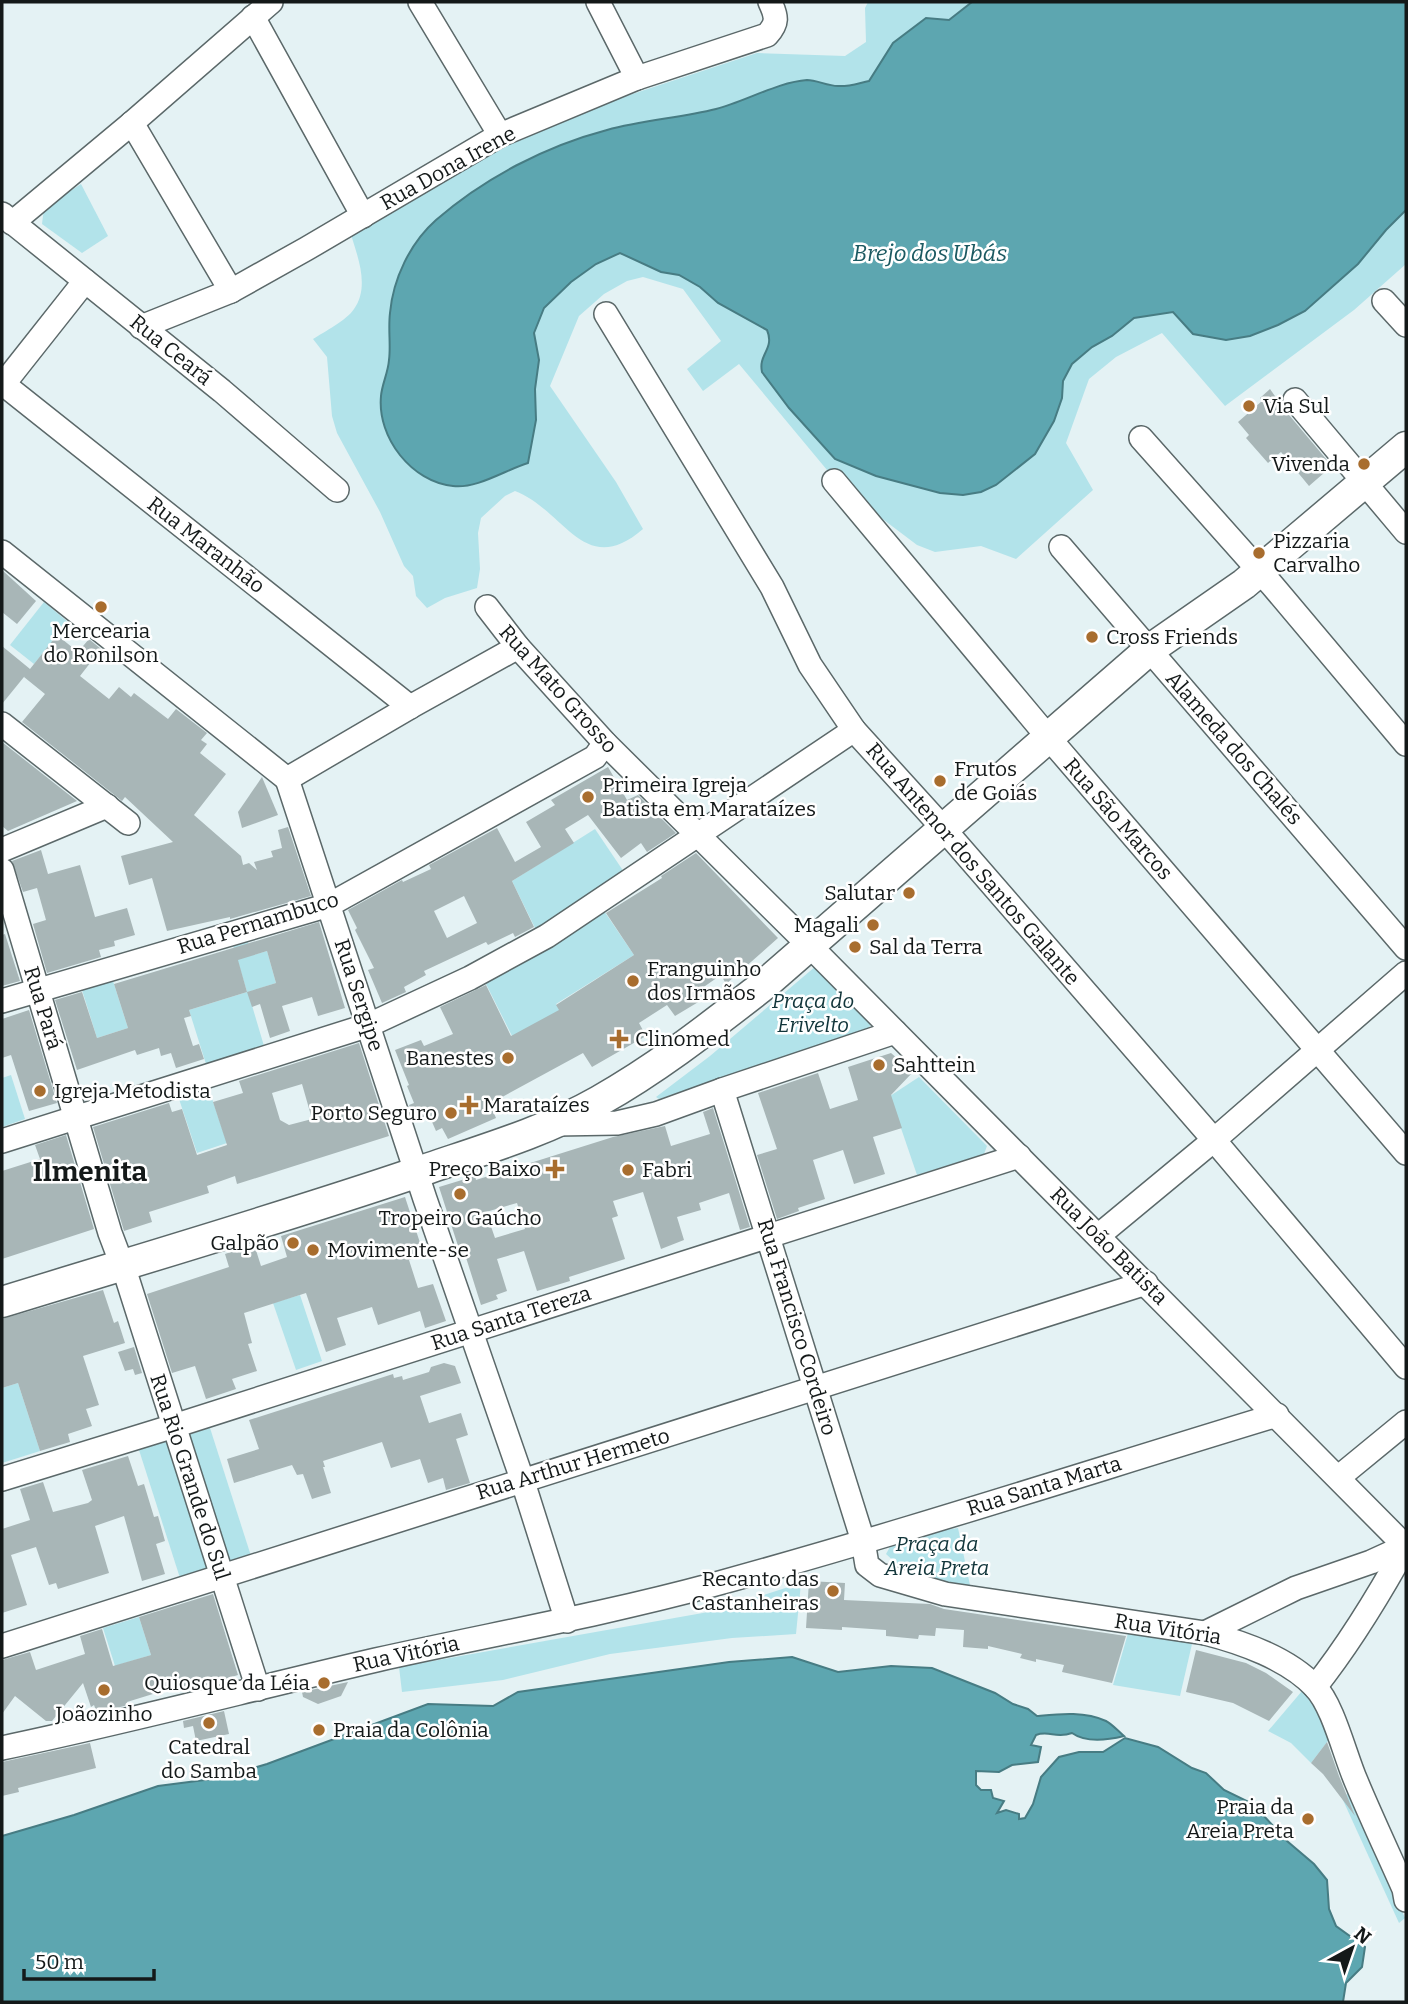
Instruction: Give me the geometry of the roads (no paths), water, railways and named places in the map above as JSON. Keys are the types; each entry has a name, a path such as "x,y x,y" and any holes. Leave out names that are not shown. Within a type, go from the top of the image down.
{"main road":[{"path":"2,1302 504,1143 599,1101 667,1058 764,985 1149,650 1244,584 1406,447"}],"street":[{"path":"7,218 132,123 271,2"},
{"path":"420,2 500,135"},
{"path":"598,2 637,78"},
{"name":"Rua Dona Irene","path":"141,327 231,290 500,135 637,78 767,35 777,16 770,2"},
{"path":"253,18 363,216"},
{"path":"132,123 231,290"},
{"name":"Rua Ceará","path":"7,218 222,391 337,490"},
{"path":"2,384 85,282"},
{"path":"1384,300 1406,325"},
{"name":"Rua Antenor dos Santos Galante","path":"606,314 772,586 810,665 854,730 943,828 1214,1140 1406,1367"},
{"name":"Rua Maranhão","path":"2,384 410,706"},
{"path":"1295,400 1406,532"},
{"path":"1141,438 1259,571 1406,744"},
{"name":"Rua São Marcos","path":"834,481 1048,737 1406,1153"},
{"name":"Alameda dos Chalés","path":"1061,548 1406,948"},
{"path":"2,552 288,779 410,706 518,647"},
{"name":"Rua Mato Grosso","path":"487,607 518,647 605,743 810,946"},
{"path":"2,724 128,823"},
{"path":"2,1141 369,1025 470,978 547,936 854,730"},
{"name":"Rua Pernambuco","path":"2,1001 329,905 595,757 605,743"},
{"name":"Rua Sergipe","path":"288,779 469,1332 522,1479 567,1621"},
{"path":"2,849 107,806"},
{"name":"Rua Pará","path":"2,870 75,1118 122,1265"},
{"name":"Rua João Batista","path":"810,946 1406,1546"},
{"path":"1098,1236 1214,1140 1406,973"},
{"path":"552,1124 594,1125 629,1121 656,1114 895,1032"},
{"name":"Rua Francisco Cordeiro","path":"722,1090 863,1541 867,1564"},
{"name":"Rua Santa Tereza","path":"2,1479 1019,1156"},
{"name":"Rua Rio Grande do Sul","path":"122,1265 258,1689"},
{"name":"Rua Arthur Hermeto","path":"2,1646 1146,1283"},
{"name":"Rua Santa Marta","path":"811,1557 1277,1415"},
{"path":"1339,1478 1406,1422"},
{"path":"1205,1633 1296,1588 1371,1562 1406,1546"},
{"path":"1315,1687 1338,1659 1406,1546"},
{"name":"Rua Vitória","path":"2,1748 104,1727 446,1644 567,1621 710,1586 811,1557"},
{"name":"Rua Vitória","path":"867,1564 880,1575 974,1600 1205,1633 1262,1651 1315,1687 1325,1703 1404,1889 1406,1900"}],"water":[{"name":"Brejo dos Ubás","path":"972,2 1406,2 1406,210 1358,264 1305,311 1278,325 1250,336 1226,340 1193,334 1173,312 1134,318 1072,364 1063,381 1062,398 1054,421 1035,454 996,485 981,492 963,495 940,493 876,476 835,459 789,408 762,372 762,361 769,342 767,330 718,303 700,287 679,275 661,272 620,253 596,264 571,282 544,308 534,333 539,360 535,389 536,420 528,463 472,485 453,486 424,476 400,455 391,442 381,412 390,354 389,319 395,287 404,262 418,239 436,220 495,177 539,154 584,137 621,127 716,109 796,82 811,80 842,86 869,81 893,43 926,18 949,20"},
{"path":"792,1657 838,1672 891,1666 932,1668 995,1693 1037,1716 1072,1714 1098,1718 1108,1722 1124,1736 1097,1740 1072,1733 1036,1735 1031,1745 1041,1747 1038,1762 1012,1765 999,1772 976,1771 976,1785 981,1790 991,1790 993,1798 1004,1801 997,1813 1006,1810 1019,1814 1019,1819 1025,1818 1033,1804 1041,1777 1059,1757 1079,1752 1103,1752 1125,1738 1158,1747 1192,1768 1206,1773 1224,1790 1253,1804 1327,1880 1329,1909 1336,1926 1365,1947 1362,1967 1346,1983 1343,2002 2,2002 2,1836 158,1786 220,1778 267,1764 428,1704 493,1706 518,1692 729,1662"}],"place":[{"name":"Via Sul","path":"1249,406"},
{"name":"Vivenda","path":"1364,464"},
{"name":"Pizzaria Carvalho","path":"1259,553"},
{"name":"Mercearia do Ronilson","path":"101,607"},
{"name":"Cross Friends","path":"1092,637"},
{"name":"Frutos de Goiás","path":"940,781"},
{"name":"Primeira Igreja Batista em Marataízes","path":"588,797"},
{"name":"Salutar","path":"909,893"},
{"name":"Magali","path":"873,925"},
{"name":"Sal da Terra","path":"855,947"},
{"name":"Franguinho dos Irmãos","path":"633,981"},
{"name":"Clinomed","path":"619,1039"},
{"name":"Banestes","path":"508,1058"},
{"name":"Sahttein","path":"879,1065"},
{"name":"Igreja Metodista","path":"40,1091"},
{"name":"Marataízes","path":"469,1105"},
{"name":"Porto Seguro","path":"451,1113"},
{"name":"Preço Baixo","path":"555,1169"},
{"name":"Fabri","path":"628,1170"},
{"name":"Tropeiro Gaúcho","path":"460,1194"},
{"name":"Galpão","path":"293,1243"},
{"name":"Movimente-se","path":"313,1250"},
{"name":"Recanto das Castanheiras","path":"833,1591"},
{"name":"Quiosque da Léia","path":"324,1683"},
{"name":"Joãozinho","path":"104,1690"},
{"name":"Catedral do Samba","path":"209,1723"},
{"name":"Praia da Colônia","path":"319,1730"},
{"name":"Praia da Areia Preta","path":"1308,1819"}],"district":[{"name":"Ilmenita","path":"90,1171"}],"park label":[{"name":"Praça do Erivelto","path":"813,1013"},
{"name":"Praça da Areia Preta","path":"937,1556"}]}
